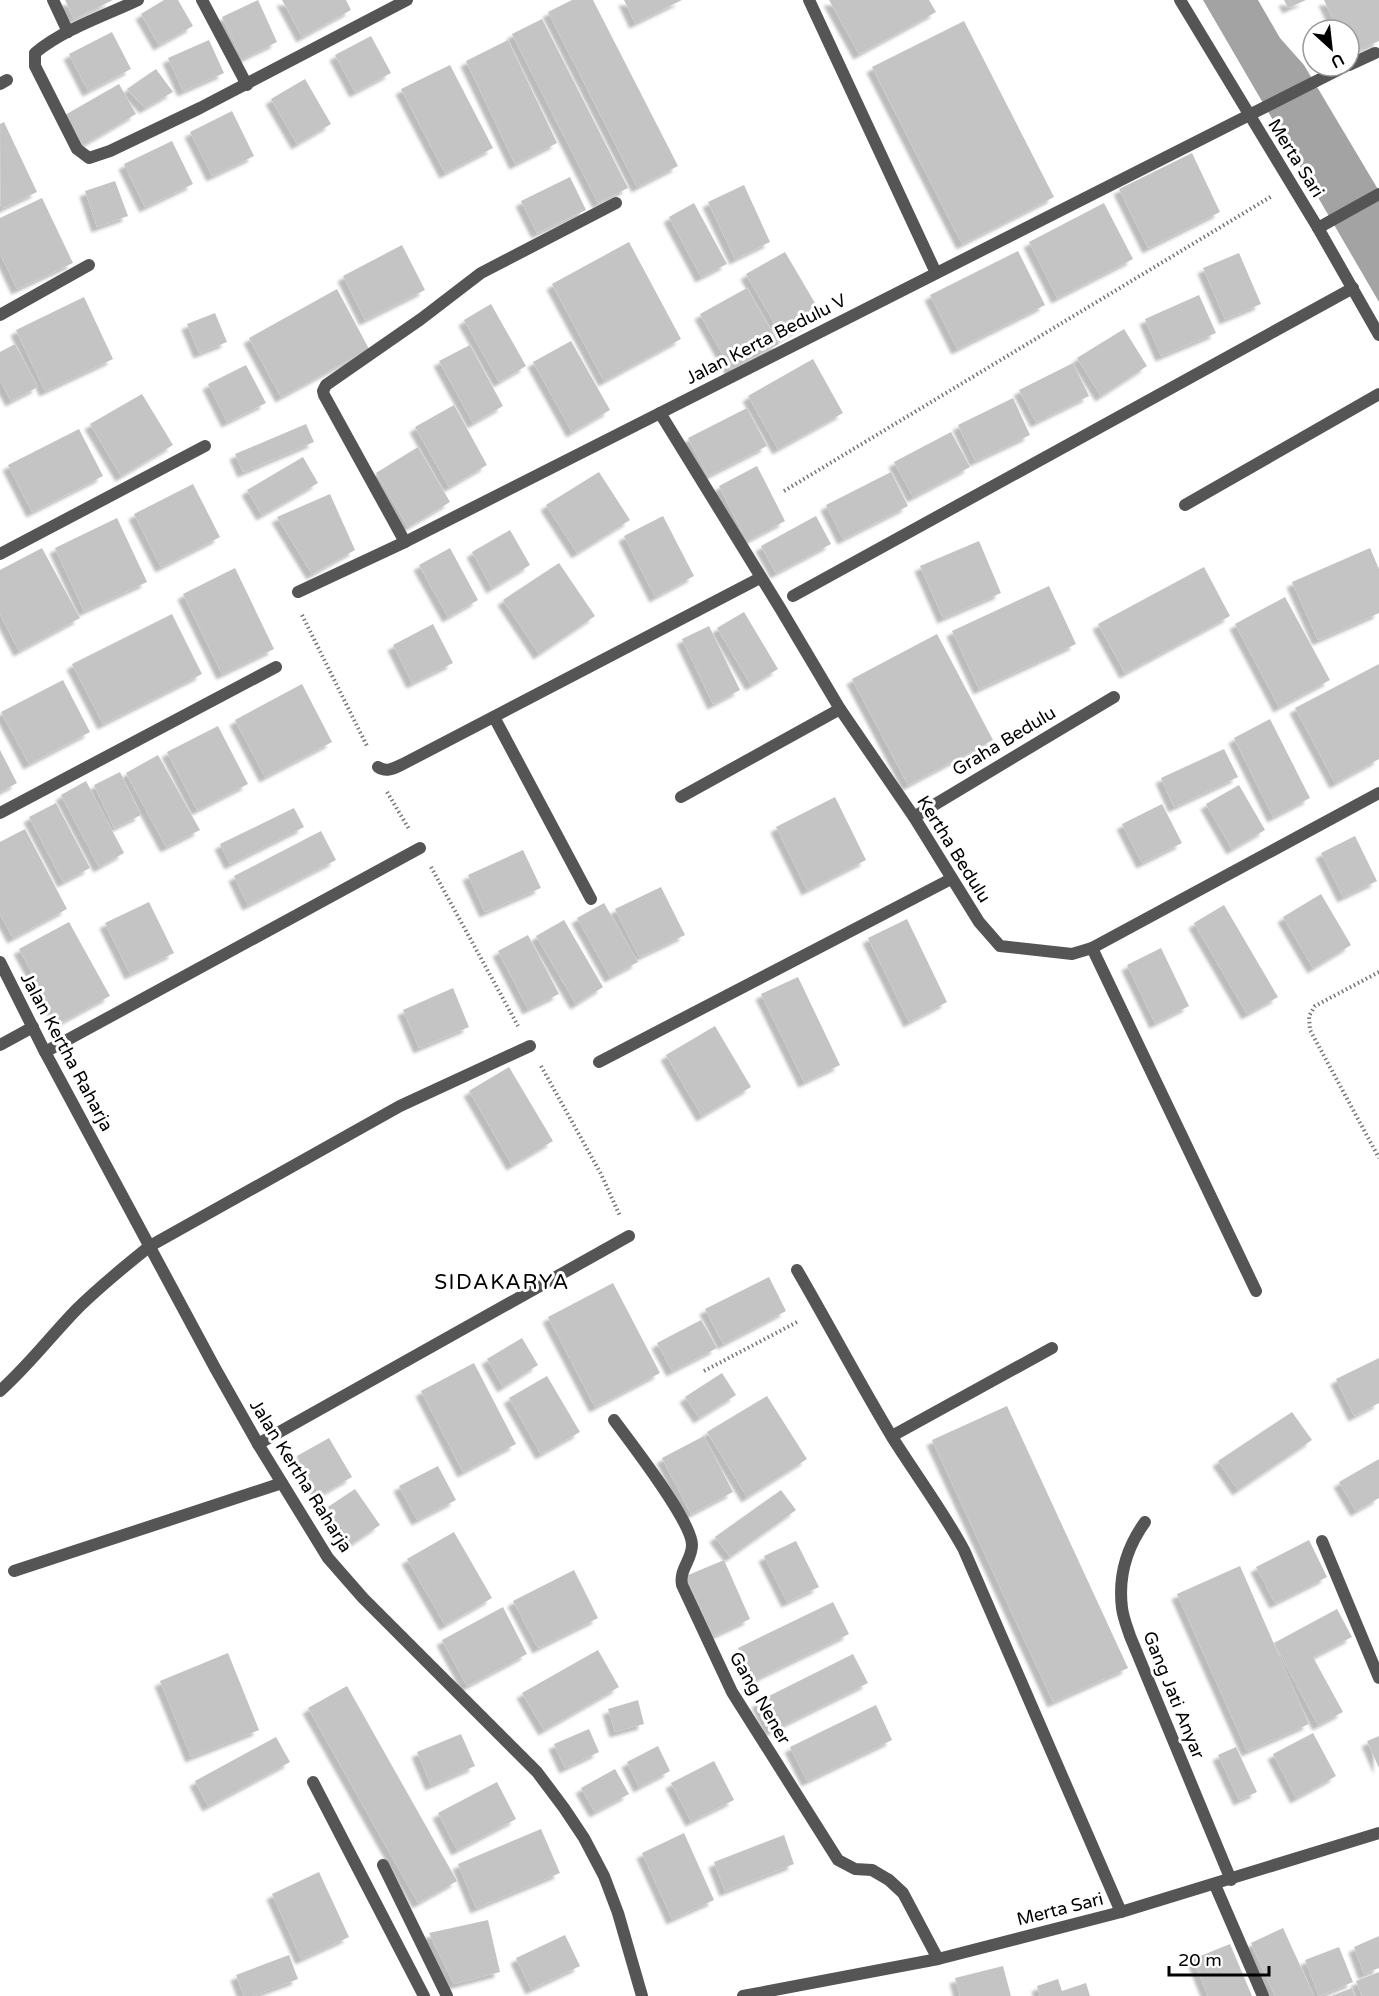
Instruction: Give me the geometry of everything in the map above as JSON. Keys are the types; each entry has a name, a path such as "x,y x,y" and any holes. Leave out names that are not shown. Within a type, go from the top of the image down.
{"street":[{"path":"53,0 68,32"},
{"path":"138,0 68,32 35,53 35,66 77,149 89,158 110,151 247,85 407,0"},
{"path":"202,0 247,85"},
{"path":"809,0 936,273"},
{"name":"Merta Sari","path":"1180,0 1253,114 1291,185 1324,226 1353,288 1379,335"},
{"name":"Jalan Kerta Bedulu V","path":"1361,59 1375,52"},
{"name":"Jalan Kerta Bedulu V","path":"298,592 405,542 1321,78"},
{"path":"1324,226 1379,194"},
{"path":"405,542 324,395 326,385 421,319 481,273 616,203"},
{"path":"0,315 89,265"},
{"path":"793,596 1353,288"},
{"path":"1185,505 1379,394"},
{"name":"Kertha Bedulu","path":"660,413 840,709 914,817 979,922 1000,946 1072,954 1092,948 1379,793"},
{"path":"0,554 205,446"},
{"path":"378,767 390,770 404,764 760,578"},
{"path":"0,813 276,667"},
{"name":"Graha Bedulu","path":"914,817 1114,697"},
{"path":"681,797 840,709"},
{"path":"494,717 591,899"},
{"path":"45,1052 420,848"},
{"path":"598,1062 951,879"},
{"path":"1092,948 1256,1291"},
{"name":"Jalan Kertha Raharja","path":"0,962 45,1052 258,1444 328,1558 363,1598 537,1772 564,1808 584,1838 604,1876 618,1913 642,1996"},
{"path":"0,1045 33,1028"},
{"path":"0,1391 26,1367 77,1310 116,1273 150,1246 400,1106 530,1046"},
{"path":"258,1444 628,1236"},
{"path":"797,1270 892,1436 950,1524 964,1550 1121,1912"},
{"path":"892,1436 1052,1348"},
{"name":"Gang Nener","path":"614,1420 649,1466 689,1532 692,1546 682,1570 682,1585 732,1692 838,1860 855,1869 872,1870 889,1880 903,1893 938,1959"},
{"path":"14,1571 282,1483"},
{"name":"Gang Jati Anyar","path":"1145,1522 1132,1541 1123,1565 1122,1610 1130,1636 1231,1880"},
{"path":"1322,1541 1379,1678"},
{"path":"313,1782 424,1996"},
{"name":"Merta Sari","path":"743,1996 938,1959 1121,1912 1379,1833"},
{"path":"383,1865 447,1996"},
{"path":"1215,1885 1263,1996"}],"path":[{"path":"784,491 1291,185"},
{"path":"298,592 294,599 378,767"},
{"path":"382,783 601,1174 628,1236"},
{"path":"1379,972 1315,1006 1309,1016 1310,1030 1379,1158"},
{"path":"704,1371 820,1310"}],"shaded area":[{"path":"1203,0 1258,0 1280,38 1301,62 1301,78 1312,78 1379,191 1379,302"}],"building":[{"path":"65,0 113,0 74,19"},
{"path":"164,0 178,0 193,26 159,45 141,14"},
{"path":"258,0 277,42 242,59 222,17"},
{"path":"282,0 346,0 351,10 302,37"},
{"path":"572,0 593,0 678,166 637,187 548,12"},
{"path":"624,0 682,0 635,23"},
{"path":"829,0 929,0 936,12 859,54"},
{"path":"1284,0 1306,0 1288,8"},
{"path":"1324,0 1379,0 1379,41 1361,49 1361,18 1332,18"},
{"path":"542,19 628,188 598,203 512,34"},
{"path":"964,21 1054,197 962,244 872,67"},
{"path":"112,32 131,69 88,91 69,54"},
{"path":"371,36 391,73 355,92 335,55"},
{"path":"209,40 224,73 183,91 168,58"},
{"path":"508,40 557,143 515,164 466,61"},
{"path":"450,65 493,148 445,173 401,89"},
{"path":"156,69 173,92 145,108 127,89"},
{"path":"305,79 331,124 297,144 271,99"},
{"path":"119,84 136,114 83,145 65,115"},
{"path":"232,111 254,156 212,176 190,132"},
{"path":"4,122 37,192 1,209 0,124"},
{"path":"172,141 193,184 145,207 124,164"},
{"path":"1192,153 1220,212 1148,248 1119,189"},
{"path":"570,177 586,210 537,233 521,201"},
{"path":"115,181 128,216 97,227 85,191"},
{"path":"744,185 770,242 735,259 708,202"},
{"path":"42,198 73,263 17,289 0,253 0,218"},
{"path":"694,203 727,264 701,277 669,217"},
{"path":"1104,203 1133,259 1057,298 1029,242"},
{"path":"629,242 681,339 604,381 552,284"},
{"path":"402,245 425,290 365,320 343,276"},
{"path":"1018,251 1045,305 957,349 930,295"},
{"path":"785,252 822,315 783,338 746,274"},
{"path":"1239,253 1261,304 1225,319 1203,268"},
{"path":"747,288 779,344 731,370 700,314"},
{"path":"337,289 369,349 281,397 249,338"},
{"path":"1199,295 1216,333 1161,356 1145,319"},
{"path":"84,297 113,359 45,391 16,330"},
{"path":"491,304 526,366 499,382 464,320"},
{"path":"215,313 227,342 199,353 187,324"},
{"path":"1124,329 1147,366 1101,396 1077,358"},
{"path":"571,341 610,410 572,432 533,362"},
{"path":"15,344 38,387 11,401 0,380 0,352"},
{"path":"470,345 503,406 473,423 439,361"},
{"path":"813,359 843,413 778,449 748,396"},
{"path":"1073,363 1089,396 1036,422 1019,390"},
{"path":"246,365 266,403 227,422 208,384"},
{"path":"142,394 173,445 121,476 90,424"},
{"path":"1013,398 1030,435 975,461 958,425"},
{"path":"454,405 487,465 449,487 415,427"},
{"path":"747,408 767,446 708,476 688,438"},
{"path":"306,424 314,442 243,472 235,454"},
{"path":"79,429 103,476 32,512 8,465"},
{"path":"951,432 970,467 913,497 894,462"},
{"path":"418,447 450,502 408,527 376,473"},
{"path":"303,457 318,483 262,515 247,490"},
{"path":"757,466 785,521 747,541 719,486"},
{"path":"599,472 630,520 577,553 546,505"},
{"path":"891,472 908,506 843,539 826,505"},
{"path":"193,484 220,537 161,567 134,514"},
{"path":"330,494 355,550 312,574 277,517"},
{"path":"663,516 694,576 655,597 624,536"},
{"path":"816,516 831,544 776,573 761,546"},
{"path":"117,518 147,582 84,611 55,548"},
{"path":"510,530 530,565 492,588 472,552"},
{"path":"979,541 1001,593 943,618 920,566"},
{"path":"42,548 80,618 19,651 0,614 0,570"},
{"path":"450,548 478,600 448,617 419,565"},
{"path":"1370,548 1379,569 1379,613 1318,640 1292,582"},
{"path":"559,563 595,616 539,654 503,600"},
{"path":"1204,567 1230,616 1125,673 1098,624"},
{"path":"235,568 274,649 222,674 183,594"},
{"path":"1049,586 1076,644 979,689 952,631"},
{"path":"1285,597 1330,680 1279,707 1235,624"},
{"path":"744,612 778,669 751,685 717,628"},
{"path":"172,614 202,674 103,724 72,664"},
{"path":"433,624 453,663 412,683 393,645"},
{"path":"709,626 740,690 713,704 682,639"},
{"path":"937,634 993,740 908,785 852,679"},
{"path":"1379,664 1379,759 1335,783 1295,708"},
{"path":"63,680 90,732 29,764 1,712"},
{"path":"302,684 332,742 265,777 235,720"},
{"path":"1270,719 1310,798 1273,817 1234,738"},
{"path":"218,726 248,784 197,810 167,752"},
{"path":"1224,749 1238,777 1174,807 1161,778"},
{"path":"0,750 17,783 0,792"},
{"path":"158,755 200,830 166,847 126,773"},
{"path":"120,772 141,815 114,828 94,785"},
{"path":"86,781 124,853 99,867 61,795"},
{"path":"1239,785 1265,830 1232,849 1206,804"},
{"path":"835,797 866,860 807,890 776,827"},
{"path":"56,803 90,868 63,882 29,817"},
{"path":"1162,804 1182,843 1142,863 1122,824"},
{"path":"294,808 304,827 230,864 220,844"},
{"path":"25,829 67,909 13,938 0,914 0,842"},
{"path":"321,831 336,860 248,905 234,876"},
{"path":"1355,836 1377,881 1343,897 1321,853"},
{"path":"523,850 541,888 485,912 468,875"},
{"path":"661,887 685,935 639,957 615,909"},
{"path":"1321,894 1351,945 1313,968 1283,917"},
{"path":"149,902 174,953 130,974 105,923"},
{"path":"604,903 638,962 610,977 577,918"},
{"path":"1224,905 1278,997 1247,1014 1194,923"},
{"path":"907,919 947,1002 909,1022 868,938"},
{"path":"564,920 603,987 576,1004 536,936"},
{"path":"69,922 110,996 60,1023 19,949"},
{"path":"528,935 559,994 528,1009 498,951"},
{"path":"1161,948 1189,1006 1155,1023 1127,965"},
{"path":"798,977 840,1065 804,1082 761,994"},
{"path":"453,988 469,1027 419,1048 403,1010"},
{"path":"715,1026 751,1087 702,1116 666,1055"},
{"path":"509,1067 553,1141 512,1165 469,1091"},
{"path":"769,1277 786,1311 723,1344 705,1309"},
{"path":"613,1283 660,1373 595,1407 548,1317"},
{"path":"701,1320 717,1348 672,1371 657,1343"},
{"path":"522,1338 538,1365 503,1387 487,1359"},
{"path":"1379,1358 1379,1403 1354,1416 1336,1379"},
{"path":"474,1363 516,1444 463,1472 421,1391"},
{"path":"722,1373 736,1395 699,1418 685,1397"},
{"path":"547,1376 580,1432 541,1454 509,1398"},
{"path":"767,1396 807,1459 747,1497 707,1432"},
{"path":"1007,1406 1128,1668 1053,1702 932,1440"},
{"path":"1292,1412 1312,1440 1238,1490 1218,1461"},
{"path":"704,1436 733,1492 691,1514 662,1458"},
{"path":"329,1438 352,1477 320,1495 297,1456"},
{"path":"1379,1459 1379,1498 1356,1511 1339,1482"},
{"path":"438,1466 456,1500 417,1520 399,1486"},
{"path":"355,1489 380,1525 353,1543 328,1507"},
{"path":"781,1490 796,1510 730,1557 715,1537"},
{"path":"454,1532 492,1598 445,1625 407,1559"},
{"path":"1309,1540 1327,1577 1275,1603 1256,1567"},
{"path":"796,1541 819,1587 787,1602 764,1556"},
{"path":"724,1560 750,1619 713,1636 686,1576"},
{"path":"1240,1566 1309,1724 1247,1751 1177,1594"},
{"path":"574,1570 598,1618 538,1648 513,1601"},
{"path":"833,1602 849,1634 754,1680 738,1648"},
{"path":"503,1607 527,1654 467,1686 442,1640"},
{"path":"1337,1609 1352,1637 1313,1657 1343,1712 1318,1725 1274,1643"},
{"path":"598,1650 619,1687 544,1730 522,1693"},
{"path":"228,1653 259,1730 191,1757 160,1681"},
{"path":"853,1654 868,1683 771,1731 757,1702"},
{"path":"347,1686 457,1881 418,1903 308,1708"},
{"path":"638,1700 644,1724 615,1732 608,1709"},
{"path":"876,1705 892,1740 807,1781 790,1747"},
{"path":"589,1729 599,1752 565,1768 554,1744"},
{"path":"1313,1733 1336,1776 1296,1798 1273,1754"},
{"path":"461,1734 475,1766 431,1785 417,1752"},
{"path":"1379,1736 1379,1768 1367,1741"},
{"path":"276,1737 290,1762 208,1806 195,1781"},
{"path":"658,1746 670,1771 639,1787 627,1762"},
{"path":"1236,1747 1257,1792 1239,1800 1218,1755"},
{"path":"714,1761 734,1800 691,1821 671,1783"},
{"path":"615,1769 629,1794 595,1812 581,1788"},
{"path":"497,1782 516,1819 457,1850 438,1813"},
{"path":"541,1829 560,1873 476,1908 458,1864"},
{"path":"684,1833 714,1900 672,1919 642,1853"},
{"path":"784,1835 794,1864 725,1891 714,1862"},
{"path":"319,1872 349,1937 301,1959 272,1894"},
{"path":"488,1920 500,1972 454,1984 429,1933"},
{"path":"1283,1928 1314,1996 1275,1996 1251,1943"},
{"path":"565,1935 580,1966 531,1989 516,1958"},
{"path":"1379,1936 1379,1968 1364,1974 1354,1947"},
{"path":"1230,1944 1252,1996 1208,1996 1193,1959"},
{"path":"1339,1947 1353,1982 1319,1996 1305,1960"},
{"path":"289,1955 298,1979 252,1996 244,1996 236,1975"},
{"path":"1003,1966 1011,1996 960,1996 955,1978"},
{"path":"1379,1972 1379,1996 1362,1996 1356,1981"},
{"path":"1058,1979 1062,1991 1086,1983 1090,1996 1040,1996 1037,1986"},
{"path":"1352,1988 1355,1996 1331,1996"}],"district":[{"name":"SIDAKARYA","path":"502,1282"}]}
